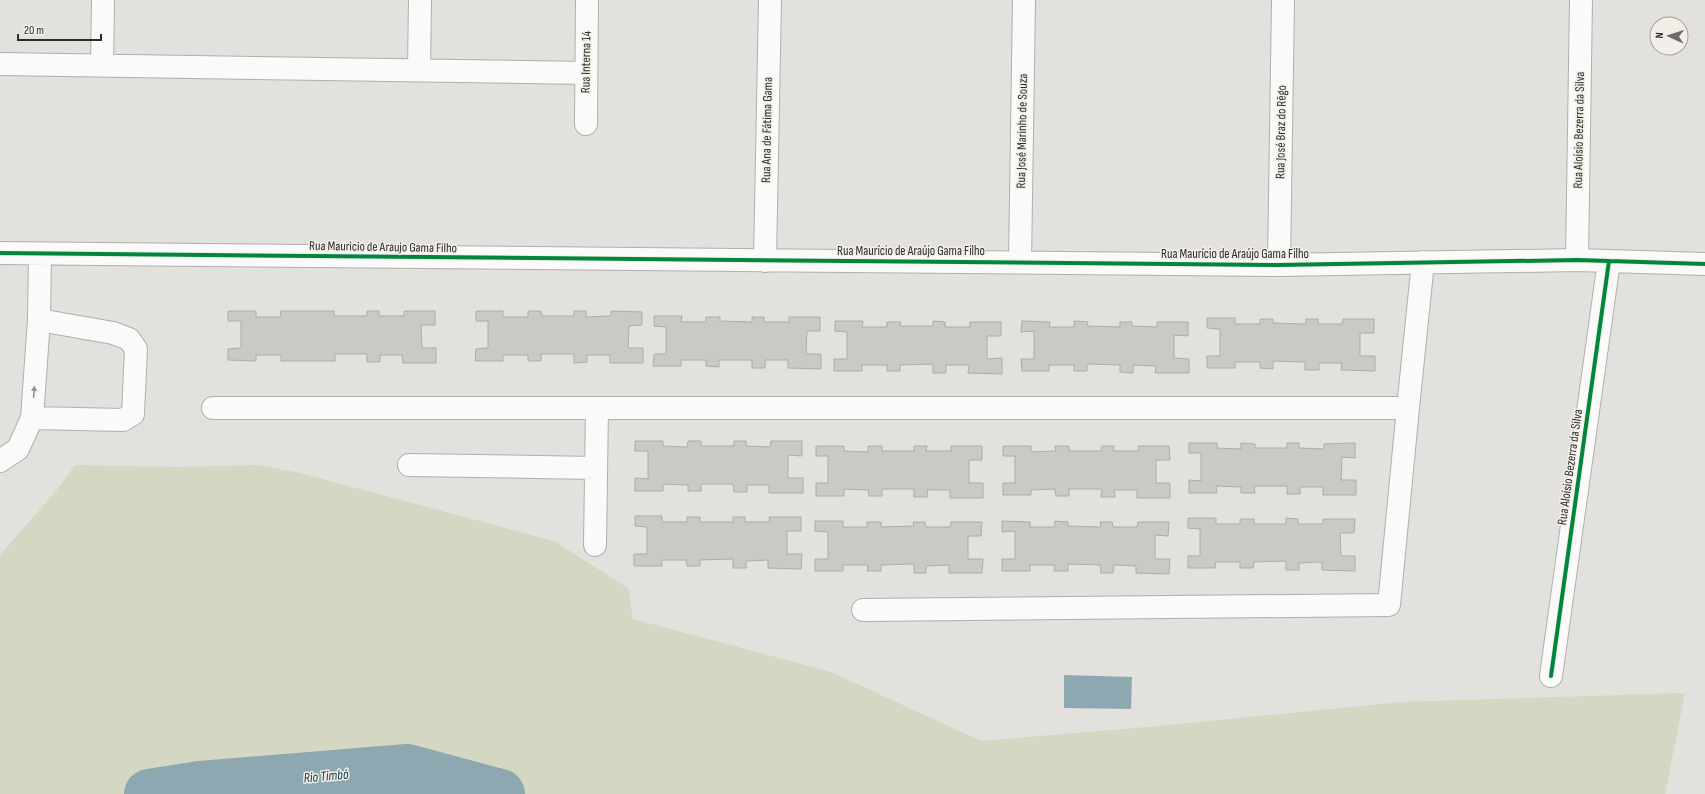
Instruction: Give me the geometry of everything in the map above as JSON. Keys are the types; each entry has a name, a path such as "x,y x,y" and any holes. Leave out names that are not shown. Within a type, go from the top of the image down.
{"street":[{"path":"102,66 103,0"},
{"path":"419,70 420,0"},
{"name":"Rua Interna 14","path":"586,124 587,0"},
{"name":"Rua Ana de Fátima Gama","path":"765,261 770,0"},
{"name":"Rua José Marinho de Souza","path":"1020,262 1024,0"},
{"name":"Rua José Braz do Rêgo","path":"1279,264 1283,0"},
{"name":"Rua Aloísio Bezerra da Silva","path":"1577,260 1580,0"},
{"path":"0,64 586,72"},
{"name":"Rua Mauricio de Araujo Gama Filho","path":"0,253 765,261"},
{"path":"0,461 18,449 32,418 40,320 40,254"},
{"name":"Rua Maurício de Araújo Gama Filho","path":"765,261 1279,264 1577,260 1705,264"},
{"name":"Rua Aloísio Bezerra da Silva","path":"1551,676 1609,261"},
{"path":"863,610 1389,605 1423,262"},
{"path":"32,418 123,420 133,414 136,349 129,339 113,333 40,320"},
{"path":"213,408 1408,408"},
{"path":"595,545 597,408"},
{"path":"409,465 596,468"}],"green space":[{"path":"75,465 178,467 258,465 300,473 554,541 628,588 633,619 831,672 981,741 1158,726 1401,702 1685,693 1665,794 0,794 0,555 56,491"}],"water":[{"path":"1064,675 1132,677 1131,709 1064,708"}],"building":[{"path":"228,311 256,311 256,317 280,317 281,311 334,311 334,316 367,316 367,311 379,311 379,316 404,316 404,311 435,311 435,325 421,325 422,348 436,348 436,363 403,363 402,355 380,355 380,362 367,362 367,354 335,354 335,361 281,361 281,355 256,355 256,361 228,360 228,349 241,348 241,321 228,321"},
{"path":"476,311 503,311 503,317 528,317 528,311 541,311 542,316 574,316 574,311 586,311 586,317 611,316 611,311 642,312 642,325 629,326 628,348 643,348 643,363 610,363 610,355 587,355 587,362 574,363 574,354 541,354 541,361 528,361 528,355 503,355 503,361 475,361 476,349 488,348 488,321 476,321"},
{"path":"654,316 682,316 681,322 706,322 706,317 720,317 720,321 752,322 752,317 764,317 764,322 789,322 789,317 820,317 820,331 807,331 806,354 821,354 821,369 788,368 788,360 765,360 765,368 752,368 752,360 719,360 719,367 706,366 706,360 681,360 681,366 653,366 654,354 666,354 666,327 654,326"},
{"path":"1207,318 1235,318 1235,324 1260,324 1260,319 1273,319 1273,323 1306,324 1306,319 1318,319 1318,324 1342,324 1343,319 1374,319 1374,333 1360,333 1360,356 1375,356 1375,371 1341,370 1342,363 1319,363 1319,370 1305,370 1305,362 1273,361 1273,369 1260,368 1260,362 1235,362 1235,368 1207,368 1207,356 1220,356 1220,329 1207,328"},
{"path":"835,321 863,321 862,327 887,327 887,322 901,322 900,326 933,326 933,321 945,322 945,327 970,327 970,322 1001,322 1001,336 987,336 987,359 1002,358 1002,374 968,373 969,365 946,365 946,373 933,373 933,364 900,365 900,371 887,371 887,365 862,365 862,371 834,371 834,359 847,359 847,332 835,331"},
{"path":"1022,321 1050,322 1049,327 1074,327 1074,321 1088,322 1087,326 1120,327 1120,322 1132,322 1132,326 1157,327 1157,322 1188,322 1188,336 1174,335 1174,358 1189,359 1189,373 1155,373 1156,366 1133,365 1133,373 1120,372 1120,365 1087,364 1087,371 1074,371 1074,365 1049,365 1049,371 1022,371 1021,359 1034,359 1034,331 1021,332"},
{"path":"635,441 663,441 663,446 687,447 688,441 701,441 701,446 734,446 734,441 746,441 746,446 770,447 771,441 802,441 802,456 788,455 788,478 803,478 803,493 769,493 769,485 747,485 747,492 734,492 733,484 701,484 701,491 688,491 688,485 663,484 663,491 635,491 635,478 648,479 648,451 635,451"},
{"path":"1189,443 1217,443 1217,448 1241,449 1241,443 1255,444 1255,448 1287,448 1287,443 1299,443 1299,448 1324,449 1324,444 1355,443 1355,458 1342,457 1341,480 1356,480 1356,495 1323,495 1323,487 1300,487 1300,494 1287,494 1287,486 1254,486 1255,493 1241,493 1241,487 1216,486 1217,493 1189,493 1189,480 1201,481 1201,453 1189,453"},
{"path":"816,446 844,446 844,451 868,452 868,446 882,446 882,451 914,451 914,446 927,446 926,451 951,451 951,446 982,446 982,460 969,460 969,483 983,483 983,498 950,498 950,490 927,490 928,497 914,497 914,489 882,489 882,496 869,496 868,490 844,489 844,496 816,496 816,483 828,483 828,456 816,456"},
{"path":"1003,446 1031,446 1031,452 1056,451 1055,446 1069,446 1069,451 1101,451 1102,446 1114,446 1113,451 1139,451 1138,446 1169,446 1170,460 1156,460 1156,483 1170,483 1170,498 1137,498 1137,490 1114,490 1115,497 1101,497 1102,489 1069,489 1069,496 1056,496 1055,489 1031,490 1031,495 1003,495 1003,483 1015,483 1015,456 1003,456"},
{"path":"635,516 662,516 662,522 687,522 687,517 700,517 700,522 733,522 733,517 745,517 745,522 770,522 769,517 801,517 801,531 787,531 787,554 802,554 801,569 768,568 768,560 746,561 746,568 733,568 733,559 700,560 700,566 687,566 686,560 662,560 662,566 634,566 634,554 647,554 647,527 635,526"},
{"path":"1188,518 1216,518 1216,524 1240,524 1240,519 1254,519 1254,524 1286,524 1286,518 1298,519 1298,524 1323,524 1323,519 1355,519 1354,533 1340,533 1341,556 1355,556 1355,571 1322,570 1322,562 1299,563 1299,570 1286,570 1286,561 1254,562 1253,568 1240,568 1240,562 1216,562 1215,568 1188,568 1188,556 1200,556 1200,529 1188,528"},
{"path":"815,521 843,521 843,527 867,527 867,522 881,522 881,527 914,526 913,522 925,522 926,527 950,527 951,522 982,522 981,536 968,536 968,559 983,559 982,573 949,573 949,565 926,566 926,573 914,573 914,564 881,565 881,571 867,571 868,565 843,565 843,571 815,571 815,559 828,559 828,532 815,531"},
{"path":"1002,521 1030,522 1030,527 1054,527 1055,521 1068,522 1068,526 1101,527 1100,522 1112,522 1113,527 1137,527 1138,522 1169,522 1168,536 1155,535 1155,559 1170,559 1169,574 1136,573 1136,566 1114,565 1113,573 1101,573 1100,565 1068,564 1068,571 1054,571 1055,565 1030,565 1030,571 1002,571 1002,559 1015,559 1015,531 1002,532"}],"waterway":[{"name":"Rio Timbó","path":"149,794 200,786 407,769 500,794"}],"cycle path":[{"path":"0,253 1279,265 1577,260 1705,264"},
{"path":"1551,676 1609,261"}]}
